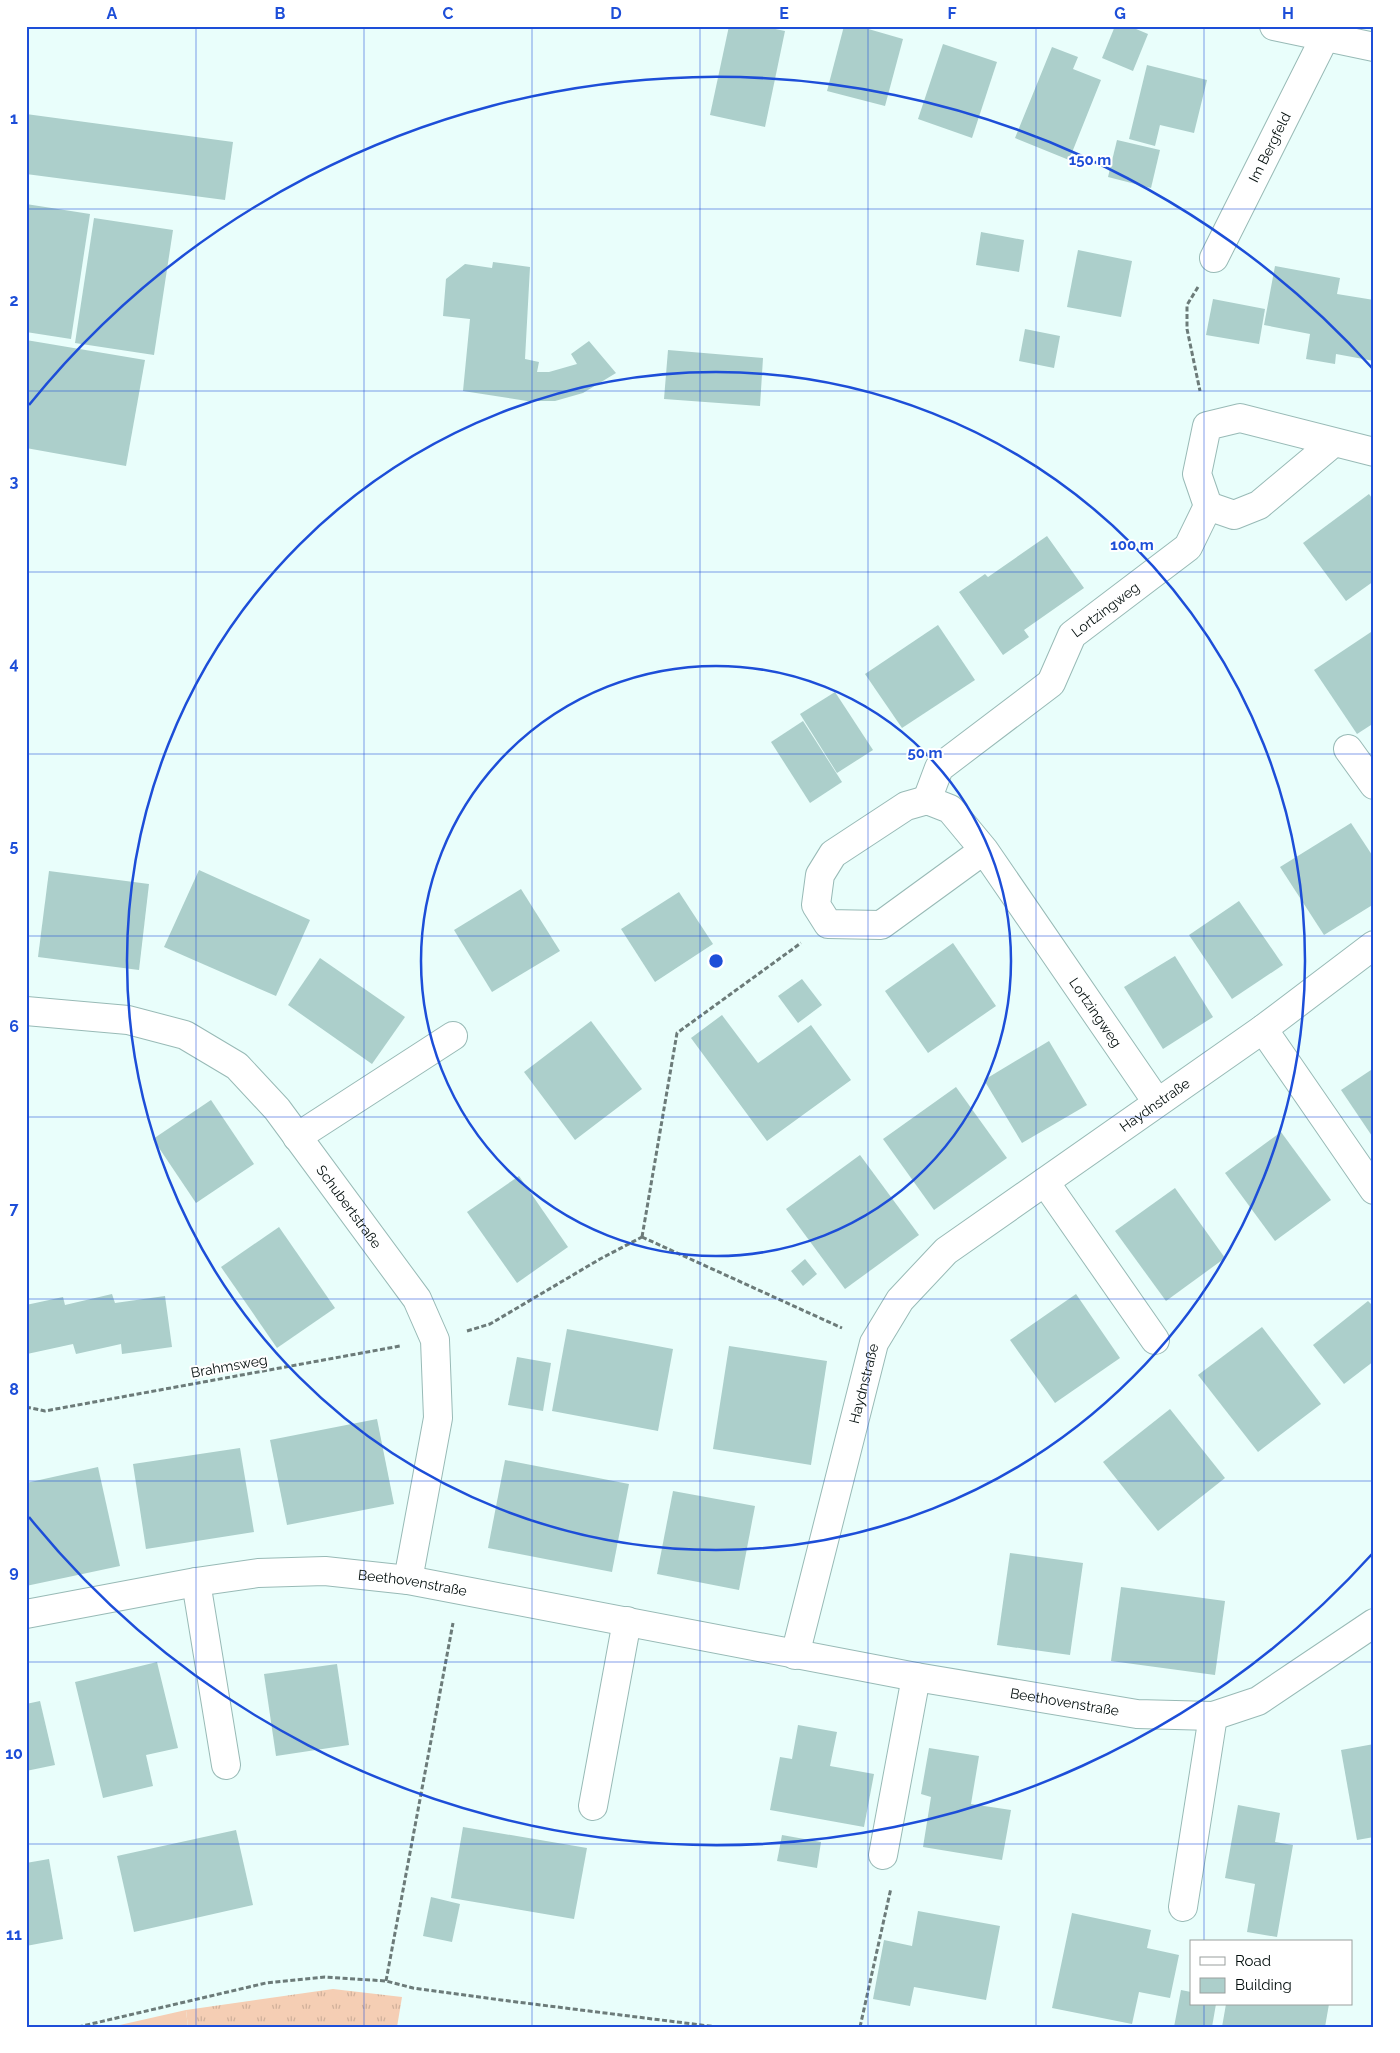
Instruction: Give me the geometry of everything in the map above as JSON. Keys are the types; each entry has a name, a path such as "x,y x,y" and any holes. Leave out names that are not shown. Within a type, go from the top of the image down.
{"street":[{"path":"1274,26 1374,47"},
{"name":"Im Bergfeld","path":"1214,258 1325,37"},
{"path":"1332,443 1259,505 1234,515 1208,506 1197,474 1207,426 1240,418 1332,443 1374,452"},
{"name":"Lortzingweg","path":"1157,1102 984,850 950,809 927,800 939,768 1051,682 1072,635 1188,547 1208,506"},
{"path":"1348,749 1374,785"},
{"path":"927,800 906,806 833,854 820,875 816,905 828,924 881,925 984,850"},
{"name":"Haydnstraße","path":"795,1655 874,1343 900,1300 946,1251 1263,1029 1374,945"},
{"name":"Schubertstraße","path":"26,1011 128,1020 185,1035 237,1066 277,1109 417,1299 435,1340 438,1418 408,1580"},
{"path":"1263,1029 1374,1190"},
{"path":"297,1136 453,1036"},
{"path":"1046,1182 1155,1340"},
{"name":"Beethovenstraße","path":"26,1614 196,1582 258,1573 325,1571 408,1580 795,1655 1137,1714 1214,1716 1258,1700 1374,1622"},
{"path":"196,1582 226,1765"},
{"path":"593,1806 627,1621"},
{"path":"883,1855 916,1677"},
{"path":"1183,1907 1214,1716"}],"path":[{"path":"1187,305 1187,328 1207,426"},
{"path":"828,924 678,1033 642,1237 874,1343"},
{"name":"Brahmsweg","path":"26,1408 45,1411 435,1340 490,1324 600,1259 642,1237"},
{"path":"386,1981 459,1590"},
{"path":"860,2027 892,1882 883,1855"},
{"path":"78,2027 266,1983 325,1977 386,1981 413,1988 482,1998 718,2027"}],"green space":[{"path":"333,1989 402,1997 397,2027 188,2027 186,2010"},
{"path":"186,2010 188,2027 111,2027"}],"building":[{"path":"729,26 761,26 785,31 765,127 710,115"},
{"path":"844,26 858,26 903,39 885,106 827,91"},
{"path":"1115,26 1129,26 1148,34 1133,71 1102,58"},
{"path":"943,44 997,62 972,138 918,119"},
{"path":"1052,47 1078,57 1073,69 1101,80 1069,160 1015,138"},
{"path":"1147,65 1207,80 1194,133 1160,125 1155,146 1129,139"},
{"path":"26,114 233,142 225,200 26,174"},
{"path":"1117,140 1160,150 1151,188 1108,177"},
{"path":"26,204 90,214 71,339 26,332"},
{"path":"94,218 173,230 154,355 75,343"},
{"path":"981,232 1024,240 1019,272 976,265"},
{"path":"1078,250 1132,261 1121,317 1067,307"},
{"path":"493,262 530,267 525,359 539,362 537,372 549,372 577,364 571,354 589,341 616,373 583,393 555,401 527,401 463,391 470,319 443,316 446,279 465,264 492,268"},
{"path":"1275,266 1340,278 1337,294 1374,300 1374,361 1336,354 1335,364 1306,359 1310,334 1264,325"},
{"path":"1213,299 1265,309 1259,344 1206,335"},
{"path":"1025,329 1060,336 1054,368 1019,361"},
{"path":"26,340 145,360 126,466 26,448"},
{"path":"668,350 763,358 760,406 664,399"},
{"path":"1369,494 1374,501 1374,581 1346,601 1303,543"},
{"path":"1047,536 1084,588 1024,630 1029,637 1003,655 959,592 985,574 988,577"},
{"path":"938,625 975,680 902,728 865,674"},
{"path":"1374,630 1374,723 1357,734 1314,670"},
{"path":"835,692 873,750 837,773 800,714"},
{"path":"803,721 842,782 810,803 771,742"},
{"path":"1351,823 1374,858 1374,904 1324,935 1280,867"},
{"path":"199,870 310,920 276,996 164,947"},
{"path":"49,871 149,884 139,970 38,957"},
{"path":"521,889 560,951 492,992 454,930"},
{"path":"679,892 713,944 655,982 621,929"},
{"path":"1239,901 1283,965 1232,999 1189,935"},
{"path":"953,943 996,1006 928,1053 885,991"},
{"path":"1175,956 1213,1017 1163,1049 1124,987"},
{"path":"320,958 405,1017 372,1064 288,1005"},
{"path":"802,979 822,1005 798,1023 778,996"},
{"path":"722,1015 758,1063 811,1025 851,1080 767,1141 691,1038"},
{"path":"591,1021 642,1089 575,1140 524,1072"},
{"path":"1049,1041 1087,1105 1022,1143 984,1080"},
{"path":"1374,1068 1374,1139 1341,1090"},
{"path":"956,1087 1007,1158 934,1210 883,1139"},
{"path":"211,1100 254,1164 196,1203 153,1139"},
{"path":"1281,1132 1331,1200 1275,1241 1225,1173"},
{"path":"860,1155 919,1235 845,1289 786,1209"},
{"path":"519,1176 568,1247 517,1283 467,1212"},
{"path":"1175,1188 1225,1258 1166,1301 1115,1231"},
{"path":"279,1227 335,1308 277,1348 221,1267"},
{"path":"805,1259 817,1274 803,1286 791,1271"},
{"path":"112,1294 115,1303 165,1296 172,1347 122,1354 121,1344 76,1354 73,1344 27,1354 26,1305 63,1297 65,1305"},
{"path":"1076,1294 1120,1358 1055,1403 1010,1340"},
{"path":"1368,1301 1374,1307 1374,1361 1344,1384 1313,1345"},
{"path":"1262,1327 1321,1404 1258,1452 1198,1375"},
{"path":"567,1329 673,1349 658,1431 552,1411"},
{"path":"729,1346 827,1361 811,1465 713,1449"},
{"path":"517,1357 551,1363 543,1411 508,1405"},
{"path":"1170,1409 1225,1478 1158,1531 1103,1462"},
{"path":"377,1419 394,1504 287,1525 270,1440"},
{"path":"240,1448 254,1532 146,1549 133,1464"},
{"path":"505,1460 629,1484 612,1572 488,1548"},
{"path":"98,1467 120,1566 26,1586 26,1483"},
{"path":"673,1491 755,1506 739,1590 657,1574"},
{"path":"1010,1553 1083,1563 1070,1655 997,1645"},
{"path":"1121,1587 1225,1601 1215,1675 1111,1661"},
{"path":"157,1662 178,1748 146,1755 153,1786 103,1798 75,1682"},
{"path":"337,1664 349,1745 276,1756 264,1674"},
{"path":"40,1701 55,1765 26,1771 26,1704"},
{"path":"798,1725 837,1732 830,1766 874,1774 864,1827 770,1810 780,1757 792,1759"},
{"path":"1374,1744 1374,1837 1357,1840 1341,1750"},
{"path":"929,1748 979,1756 971,1804 1011,1810 1002,1860 923,1847 931,1797 921,1794"},
{"path":"1238,1805 1280,1813 1275,1842 1293,1845 1277,1937 1247,1932 1255,1884 1225,1878"},
{"path":"463,1827 587,1848 574,1919 451,1898"},
{"path":"236,1830 253,1905 134,1932 117,1856"},
{"path":"782,1835 821,1842 817,1868 777,1861"},
{"path":"49,1859 63,1939 26,1946 26,1863"},
{"path":"431,1897 460,1904 452,1942 423,1936"},
{"path":"918,1911 1000,1926 986,2000 914,1987 910,2006 873,1999 884,1940 912,1946"},
{"path":"1072,1913 1151,1930 1147,1948 1179,1955 1170,1998 1139,1992 1132,2024 1052,2008"},
{"path":"1181,1990 1190,1992 1190,2006 1216,2006 1212,2027 1174,2027"},
{"path":"1226,2006 1329,2006 1325,2027 1222,2027"}]}
